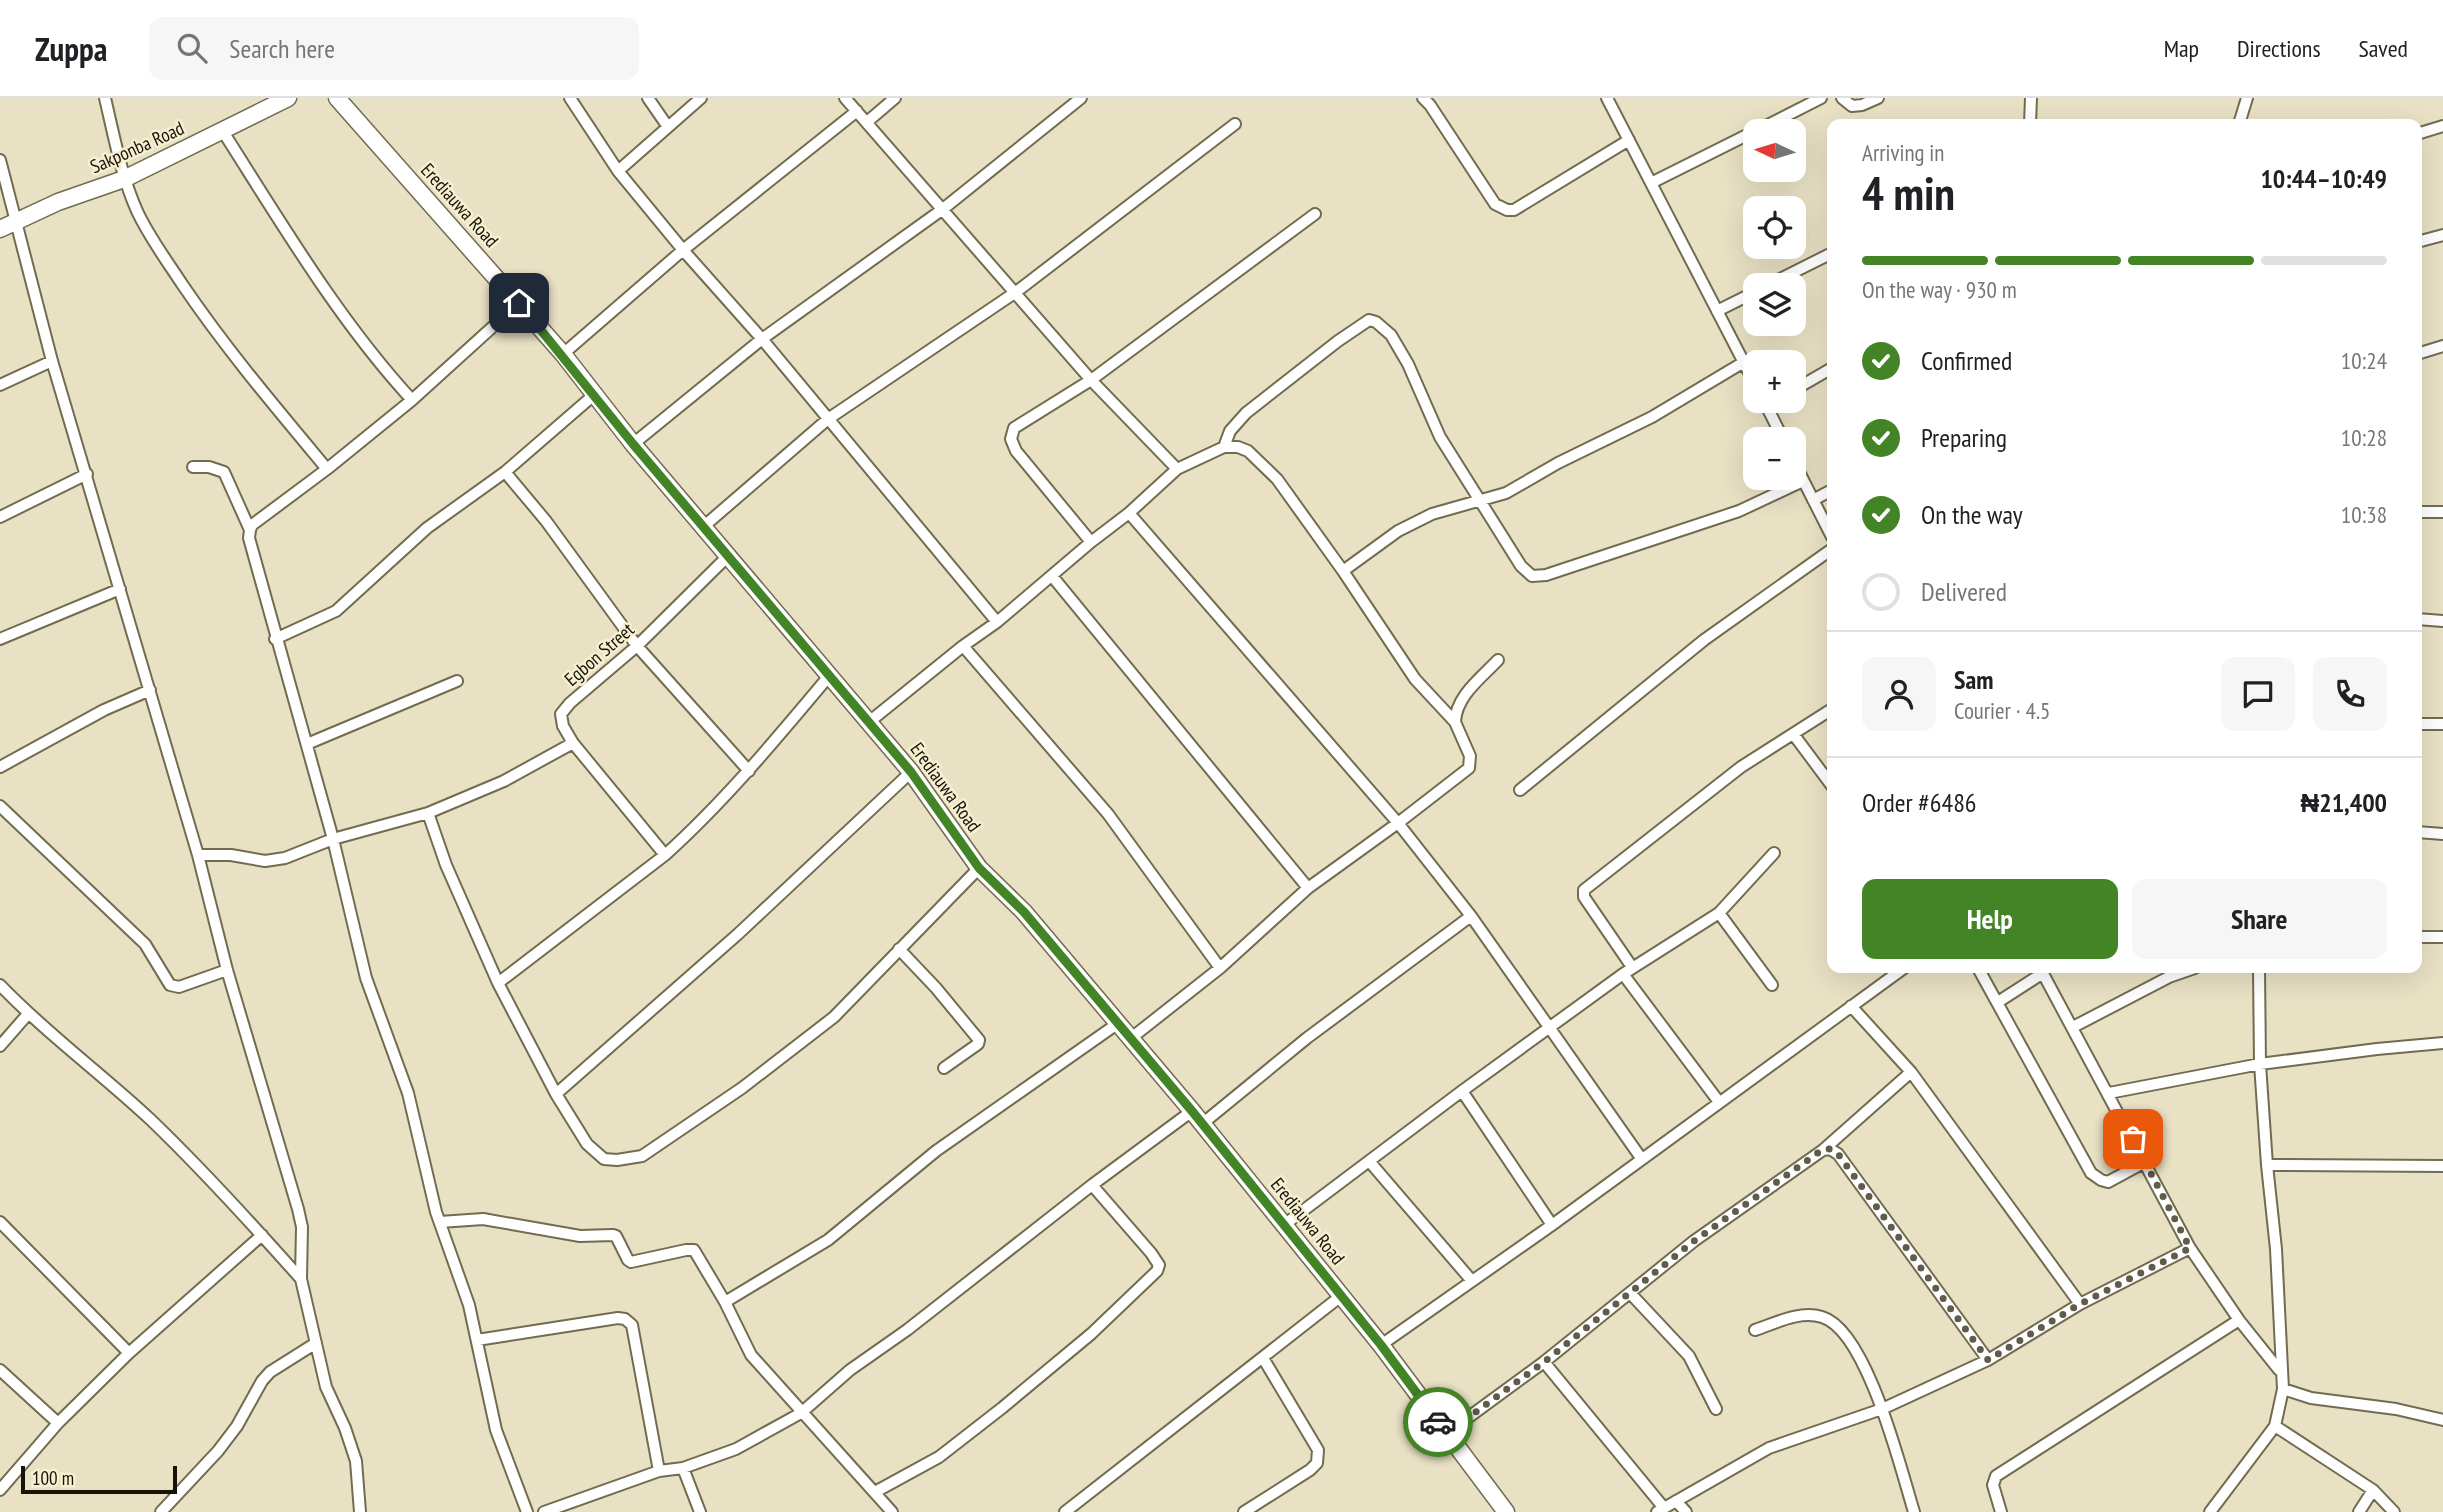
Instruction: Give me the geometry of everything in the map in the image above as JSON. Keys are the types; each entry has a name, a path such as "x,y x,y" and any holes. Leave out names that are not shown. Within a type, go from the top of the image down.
{"street":[{"path":"105,98 124,179 144,223 196,304 327,469"},
{"name":"Sakponba Road","path":"0,229 58,202 124,179 288,98"},
{"name":"Erediauwa Road","path":"337,98 563,355 633,444 911,772 979,868 1024,912 1197,1117 1381,1345 1506,1512"},
{"path":"570,98 618,171 762,339 997,622"},
{"path":"648,98 668,127"},
{"path":"618,171 701,98"},
{"path":"845,98 1091,380 1177,469"},
{"path":"867,122 895,98"},
{"path":"633,444 762,339 943,209 1081,98"},
{"path":"1423,98 1495,204 1507,210 1514,210 1629,140"},
{"path":"1606,98 1743,360"},
{"path":"1842,98 1852,106 1862,106 1878,98"},
{"path":"2030,119 2031,98"},
{"path":"2240,119 2246,98"},
{"path":"1779,119 1820,99"},
{"path":"563,355 684,250 858,111"},
{"path":"703,527 828,419 1016,292 1235,124"},
{"path":"2422,132 2443,126"},
{"path":"222,130 300,253 386,372 412,400"},
{"path":"1651,183 1743,137"},
{"path":"0,160 52,361 198,855 227,970 298,1209 302,1227 301,1279 326,1387 345,1428 356,1461 360,1512"},
{"path":"1091,542 1016,451 1011,439 1014,428 1091,380 1315,214"},
{"path":"2422,241 2443,235"},
{"path":"1792,273 1827,256"},
{"path":"1717,311 1743,298"},
{"path":"519,303 412,400 252,525 248,538 333,839 366,978 408,1093 440,1222 469,1305 496,1430 527,1512"},
{"path":"1224,447 1230,431 1246,414 1369,320 1376,322 1391,335 1408,364 1440,437 1521,566 1532,576 1538,577 1739,511 1784,490"},
{"path":"2422,352 2443,346"},
{"path":"0,385 52,361"},
{"path":"1343,570 1398,531 1432,514 1506,493 1558,463 1652,417 1743,363"},
{"path":"1806,383 1827,371"},
{"path":"275,639 336,611 427,527 505,472 595,394"},
{"path":"869,722 997,622 1129,513 1177,469 1224,447 1238,447 1248,451 1278,479 1343,570 1415,679 1455,722 1470,756 1469,768 1308,888 1220,968 1129,1039"},
{"path":"193,467 209,467 223,472 250,530"},
{"path":"505,472 546,521 636,646 749,771"},
{"path":"0,517 87,474"},
{"path":"1806,487 1827,527"},
{"path":"1813,500 1827,493"},
{"path":"2422,512 2443,512"},
{"path":"1129,513 1398,823 1471,916 1641,1158"},
{"path":"1520,790 1704,640 1827,553"},
{"name":"Egbon Street","path":"665,855 573,743 563,726 561,714 570,703 636,646 728,556"},
{"path":"1052,576 1308,888"},
{"path":"0,639 120,589"},
{"path":"2422,619 2443,621"},
{"path":"963,646 1108,814 1220,968"},
{"path":"1455,722 1455,711 1461,700 1498,660"},
{"path":"498,983 665,855 689,833 749,771 829,676"},
{"path":"307,744 457,681"},
{"path":"0,767 104,710 150,690"},
{"path":"1719,1102 1627,971 1584,897 1584,890 1741,767 1827,712"},
{"path":"2422,724 2443,724"},
{"path":"1794,735 1827,779"},
{"path":"198,855 231,855 265,861 285,858 333,839 428,813 504,782 573,743"},
{"path":"556,1094 738,934 911,772"},
{"path":"0,806 145,944 170,985 178,987 227,970"},
{"path":"428,813 446,865 498,983 556,1094 587,1144 604,1159 642,1156 742,1088 834,1017 979,868"},
{"path":"2422,832 2443,834"},
{"path":"1284,1225 1627,971 1719,913 1774,853"},
{"path":"1719,913 1772,985"},
{"path":"544,1512 659,1471 683,1468 736,1449 801,1413 850,1370 907,1331 1092,1185 1197,1117 1471,916"},
{"path":"2422,937 2443,937"},
{"path":"899,949 979,1040 978,1044 944,1068"},
{"path":"1381,1345 1552,1225 1898,973"},
{"path":"1981,973 2091,1173 2108,1182 2145,1162"},
{"path":"1998,1002 2038,973"},
{"path":"2044,973 2190,1248 2239,1320 2277,1365 2281,1375"},
{"path":"2073,1027 2166,973"},
{"path":"2210,1512 2276,1426 2283,1389 2276,1249 2260,1064 2259,973"},
{"path":"0,985 28,1014 150,1120 301,1279"},
{"path":"1851,1006 1911,1072 2080,1304"},
{"path":"0,1046 28,1014"},
{"path":"725,1302 828,1240 936,1151 1117,1024"},
{"path":"2109,1093 2260,1064 2443,1043"},
{"path":"1447,1433 1544,1362 1694,1241 1822,1150 1911,1072"},
{"path":"1462,1091 1552,1225"},
{"path":"1822,1150 1830,1149 1838,1154 1988,1360"},
{"path":"1368,1161 1472,1281"},
{"path":"2267,1165 2443,1166"},
{"path":"875,1492 939,1457 1002,1408 1091,1334 1157,1271 1159,1265 1151,1253 1092,1185"},
{"path":"440,1222 483,1219 580,1236 613,1235 631,1262 694,1250 725,1302 751,1355 892,1512"},
{"path":"0,1222 129,1353"},
{"path":"0,1490 58,1423 129,1353 262,1235"},
{"path":"1544,1362 1660,1510 1769,1448 1881,1409 1988,1360 2080,1304 2190,1248"},
{"path":"1630,1293 1689,1356 1717,1409"},
{"path":"1065,1512 1341,1296"},
{"path":"1755,1330 1800,1315 1822,1317 1836,1324 1859,1356 1875,1389 1914,1512"},
{"path":"477,1340 625,1319 632,1325 659,1471"},
{"path":"2001,1512 1993,1485 1996,1476 2239,1320"},
{"path":"161,1512 229,1438 270,1372 316,1343"},
{"path":"1244,1512 1317,1463 1318,1450 1263,1358"},
{"path":"0,1370 58,1423"},
{"path":"2283,1389 2311,1398 2396,1409 2443,1420"},
{"path":"2276,1426 2373,1490 2394,1512"},
{"path":"683,1468 700,1512"},
{"path":"2359,1512 2373,1490"},
{"path":"1676,1501 1686,1512"}],"way so far":[{"path":"1438,1422 1447,1433 1544,1362 1694,1241 1822,1150 1830,1149 1838,1154 1988,1360 2080,1304 2190,1248 2133,1139"}],"route":[{"path":"519,303 633,444 911,772 979,868 1024,912 1192,1111 1381,1345 1438,1422"}]}
